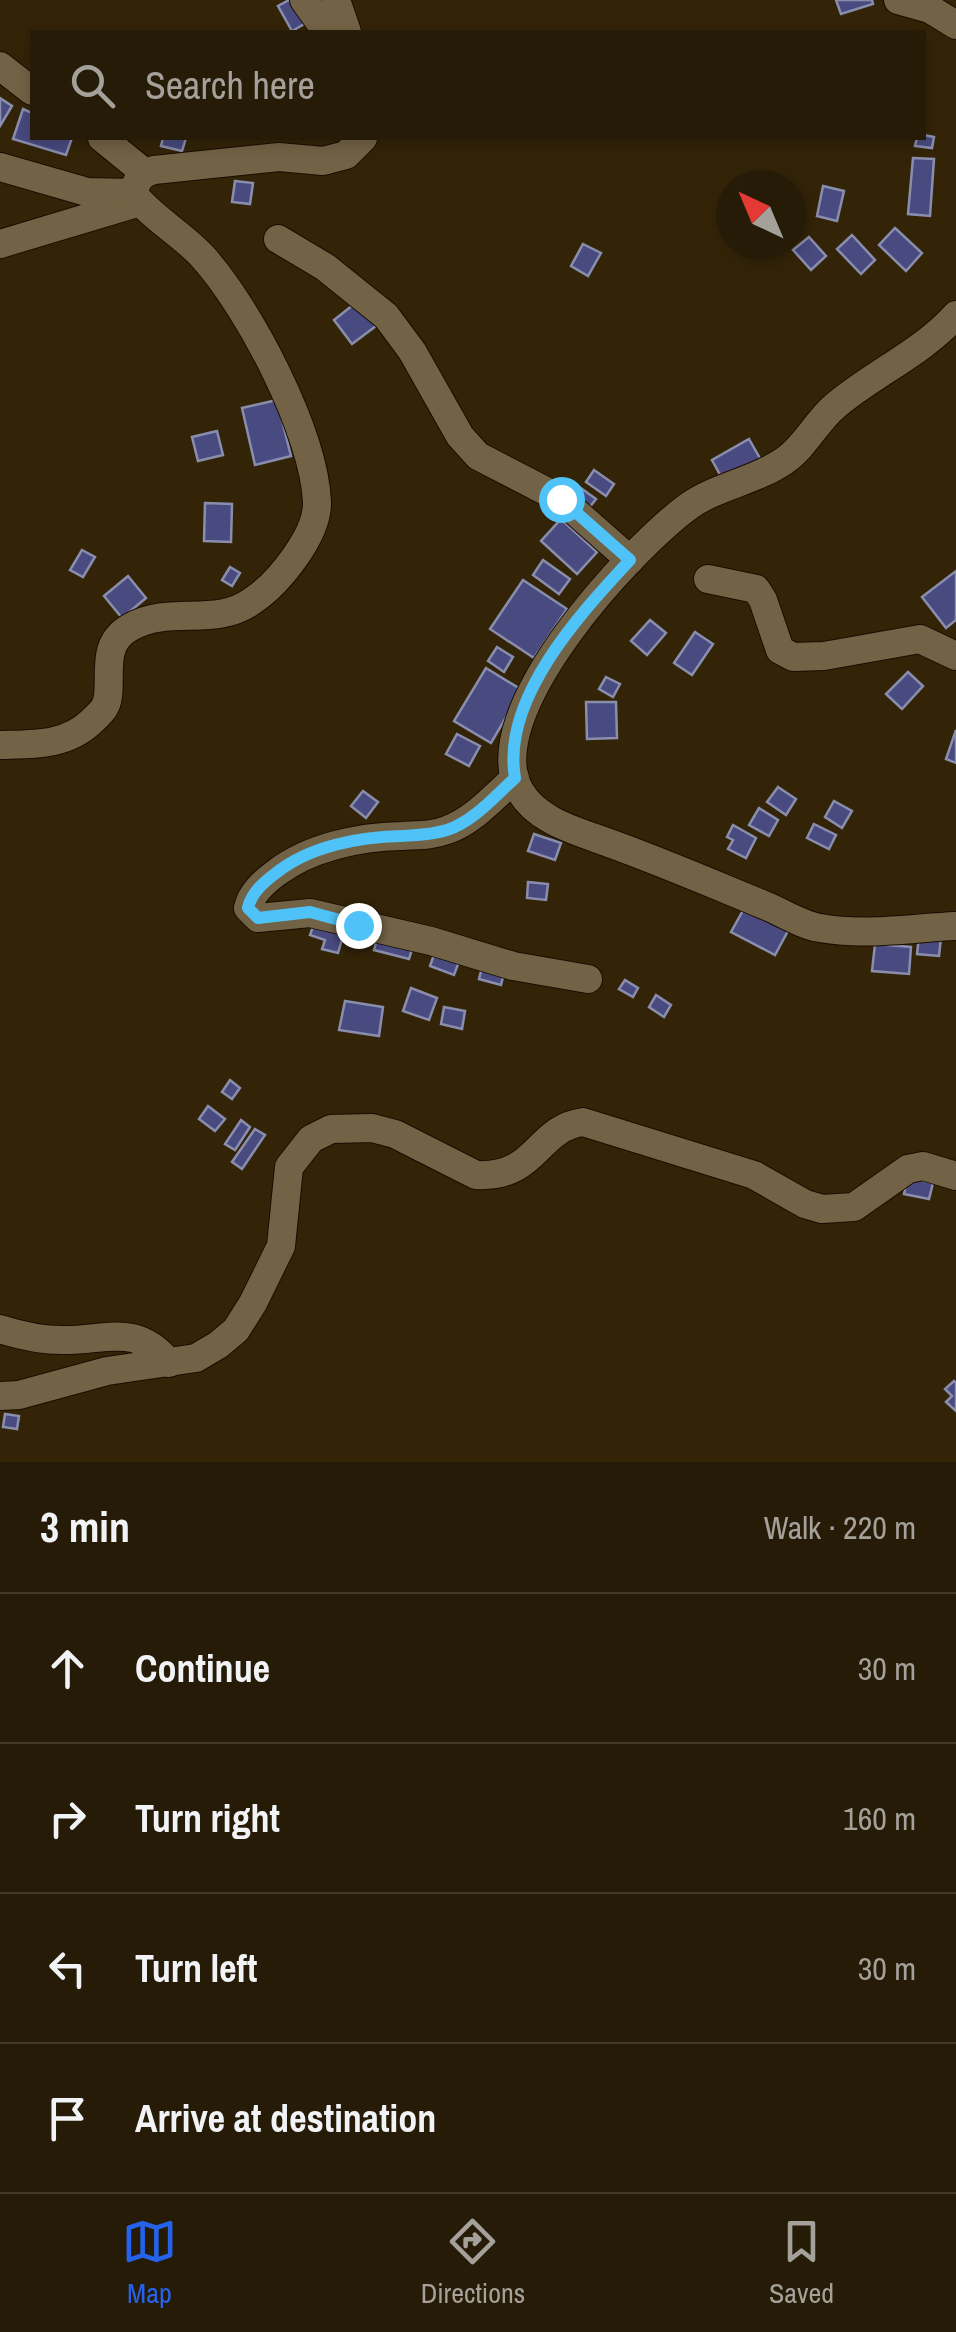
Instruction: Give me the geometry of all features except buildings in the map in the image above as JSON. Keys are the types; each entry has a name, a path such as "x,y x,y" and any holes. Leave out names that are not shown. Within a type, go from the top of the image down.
{"street":[{"path":"304,0 326,30"},
{"path":"336,0 346,30"},
{"path":"898,0 930,9 956,25"},
{"path":"0,66 30,89"},
{"path":"0,745 53,743 82,731 103,711 108,697 110,652 127,629 169,615 232,614 259,597 280,577 300,548 317,504 303,436 281,381 258,339 204,258 140,189 103,140"},
{"path":"0,244 140,189 263,158 334,159 346,155 361,140"},
{"path":"0,167 87,192 140,189"},
{"path":"278,239 325,267 386,316 412,351 460,436 478,456 561,499 630,560"},
{"path":"956,315 917,349 839,402 788,459 691,504 630,560 602,590 536,679 516,726 515,778 520,792 532,805 564,827 652,858 814,927 846,932 956,926"},
{"path":"708,580 756,589 764,600 780,650 793,657 824,656 920,639 956,656"},
{"path":"515,778 452,829 426,836 353,841 288,863 266,880 250,898 248,908 258,918 310,912 431,941 513,966 588,979"},
{"path":"0,1396 19,1395 107,1371 196,1358 236,1330 267,1279 280,1246 290,1168 311,1140 331,1129 372,1128 395,1134 476,1175 490,1176 510,1172 526,1163 558,1130 583,1122 754,1175 822,1210 854,1207 908,1169 923,1166 956,1176"},
{"path":"0,1329 62,1340 117,1335 137,1339 157,1349 170,1363"}],"route":[{"path":"358,925 310,912 258,918 248,908 250,898 288,863 315,852 353,841 426,836 452,829 515,778 516,726 536,679 602,590 630,560 561,499"}]}
